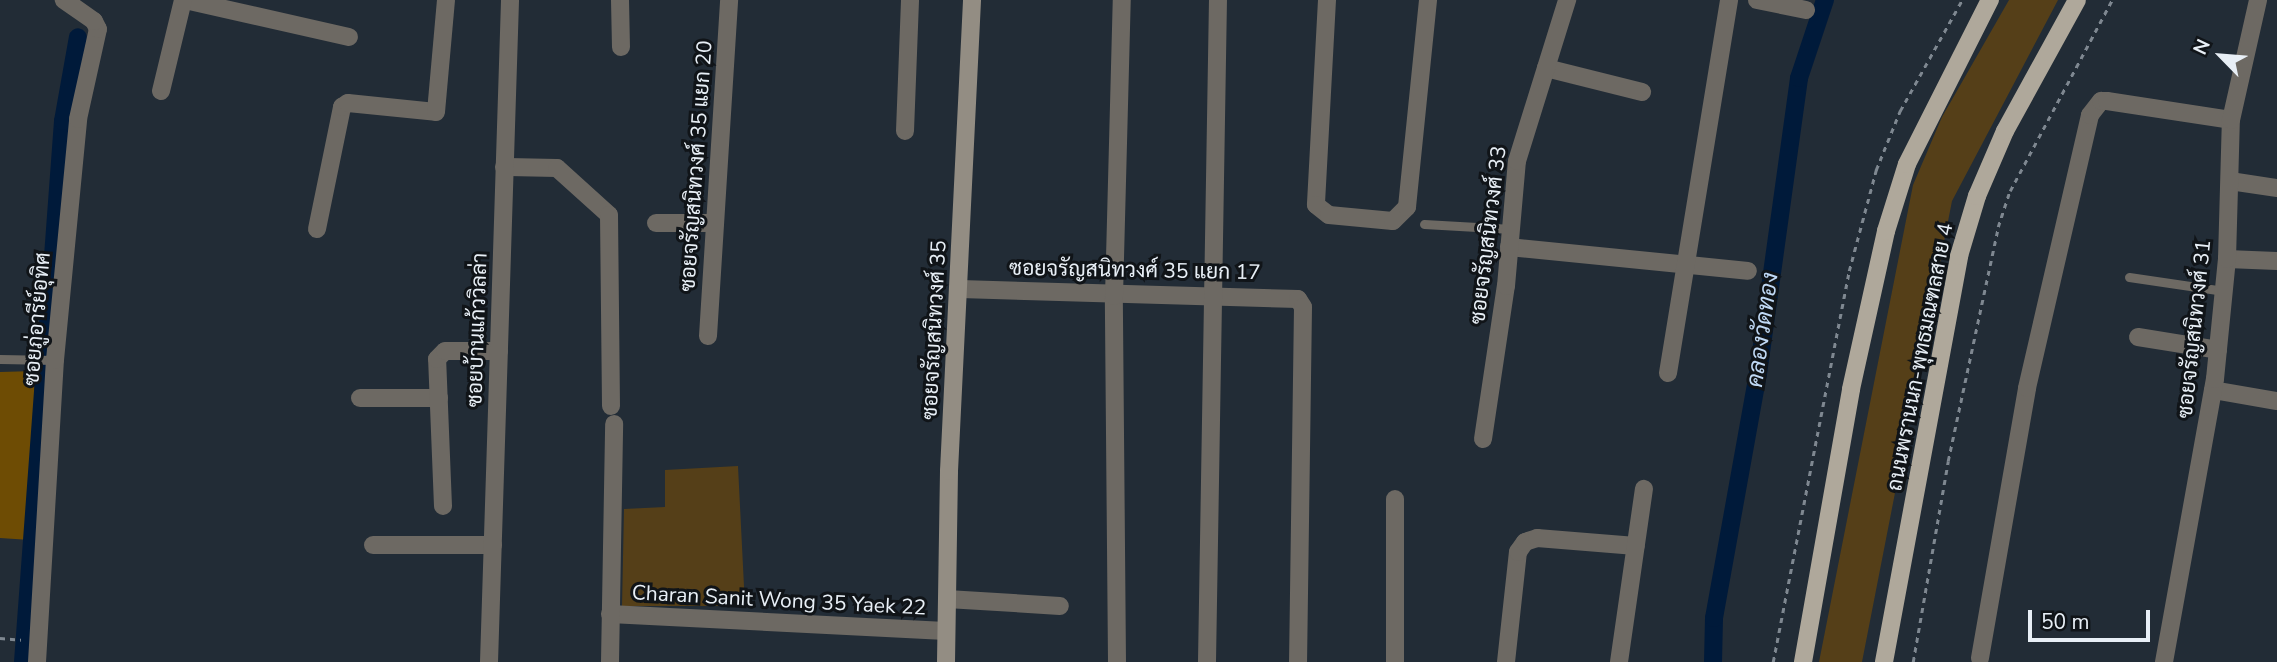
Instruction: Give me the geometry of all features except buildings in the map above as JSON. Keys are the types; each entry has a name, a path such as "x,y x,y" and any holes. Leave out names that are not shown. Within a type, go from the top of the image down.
{"main road":[{"path":"1802,662 1886,231 1907,164 1990,0"},
{"name":"ถนนพรานนก-พุทธมณฑลสาย 4","path":"1884,662 1946,322 1977,196 2005,131 2077,0"},
{"path":"1793,662 1819,564"},
{"path":"1892,662 1900,581"}],"street":[{"name":"ซอยภู่อารีย์อุทิศ","path":"37,662 54,360 78,119 98,29 94,21 64,0"},
{"path":"161,91 184,0 349,37"},
{"path":"317,229 342,107 348,103 436,112 446,0"},
{"name":"ซอยบ้านแก้ววิลล่า","path":"489,662 510,0"},
{"path":"620,0 621,47"},
{"name":"ซอยจรัญสนิทวงศ์ 35 แยก 20","path":"708,336 729,0"},
{"path":"905,131 910,0"},
{"name":"ซอยจรัญสนิทวงศ์ 35","path":"946,662 972,0"},
{"path":"1116,662 1114,296 1122,0"},
{"path":"1207,662 1210,295 1218,0"},
{"path":"1327,0 1316,205 1329,215 1393,221 1407,207 1428,0"},
{"name":"ซอยจรัญสนิทวงศ์ 33","path":"1483,439 1510,238 1517,161 1567,0"},
{"path":"1668,373 1729,0"},
{"path":"1757,0 1806,10"},
{"name":"ซอยจรัญสนิทวงศ์ 31","path":"2164,662 2213,390 2227,259 2231,120 2258,0"},
{"path":"1546,68 1642,92"},
{"path":"1980,658 2027,388 2090,115 2101,101 2107,101 2231,120"},
{"path":"505,167 557,168 609,215 612,415 610,662"},
{"path":"2230,181 2277,188"},
{"path":"656,223 715,223"},
{"path":"1510,238 1748,271"},
{"path":"2227,259 2277,261"},
{"name":"ซอยจรัญสนิทวงศ์ 35 แยก 17","path":"960,289 1114,296 1289,295 1303,307 1298,662"},
{"path":"2138,337 2218,350"},
{"path":"443,506 440,352 499,351"},
{"path":"2213,390 2277,401"},
{"path":"360,398 439,398"},
{"path":"1619,662 1644,489"},
{"path":"1395,499 1395,662"},
{"path":"1506,662 1518,552 1525,542 1537,538 1636,546"},
{"path":"373,545 492,545"},
{"path":"947,600 1060,606"},
{"name":"Charan Sanit Wong 35 Yaek 22","path":"610,614 946,631"}],"lane":[{"path":"1423,223 1510,238"},
{"path":"2129,277 2224,291"},
{"path":"0,359 54,360"}],"path":[{"path":"1913,662 1948,461 2002,215 2010,191 2112,0"},
{"path":"0,638 10,639"}],"shaded area":[{"path":"2009,0 2058,0 1952,201 1862,662 1819,662 1913,185 1942,117"},
{"path":"35,371 30,540 0,538 0,372"},
{"path":"738,466 745,606 622,606 624,509 665,507 665,470"}],"waterway":[{"name":"คลองวัดทอง","path":"1713,662 1714,618 1758,374 1799,78 1825,0"},
{"path":"23,662 63,121 78,37"}]}
